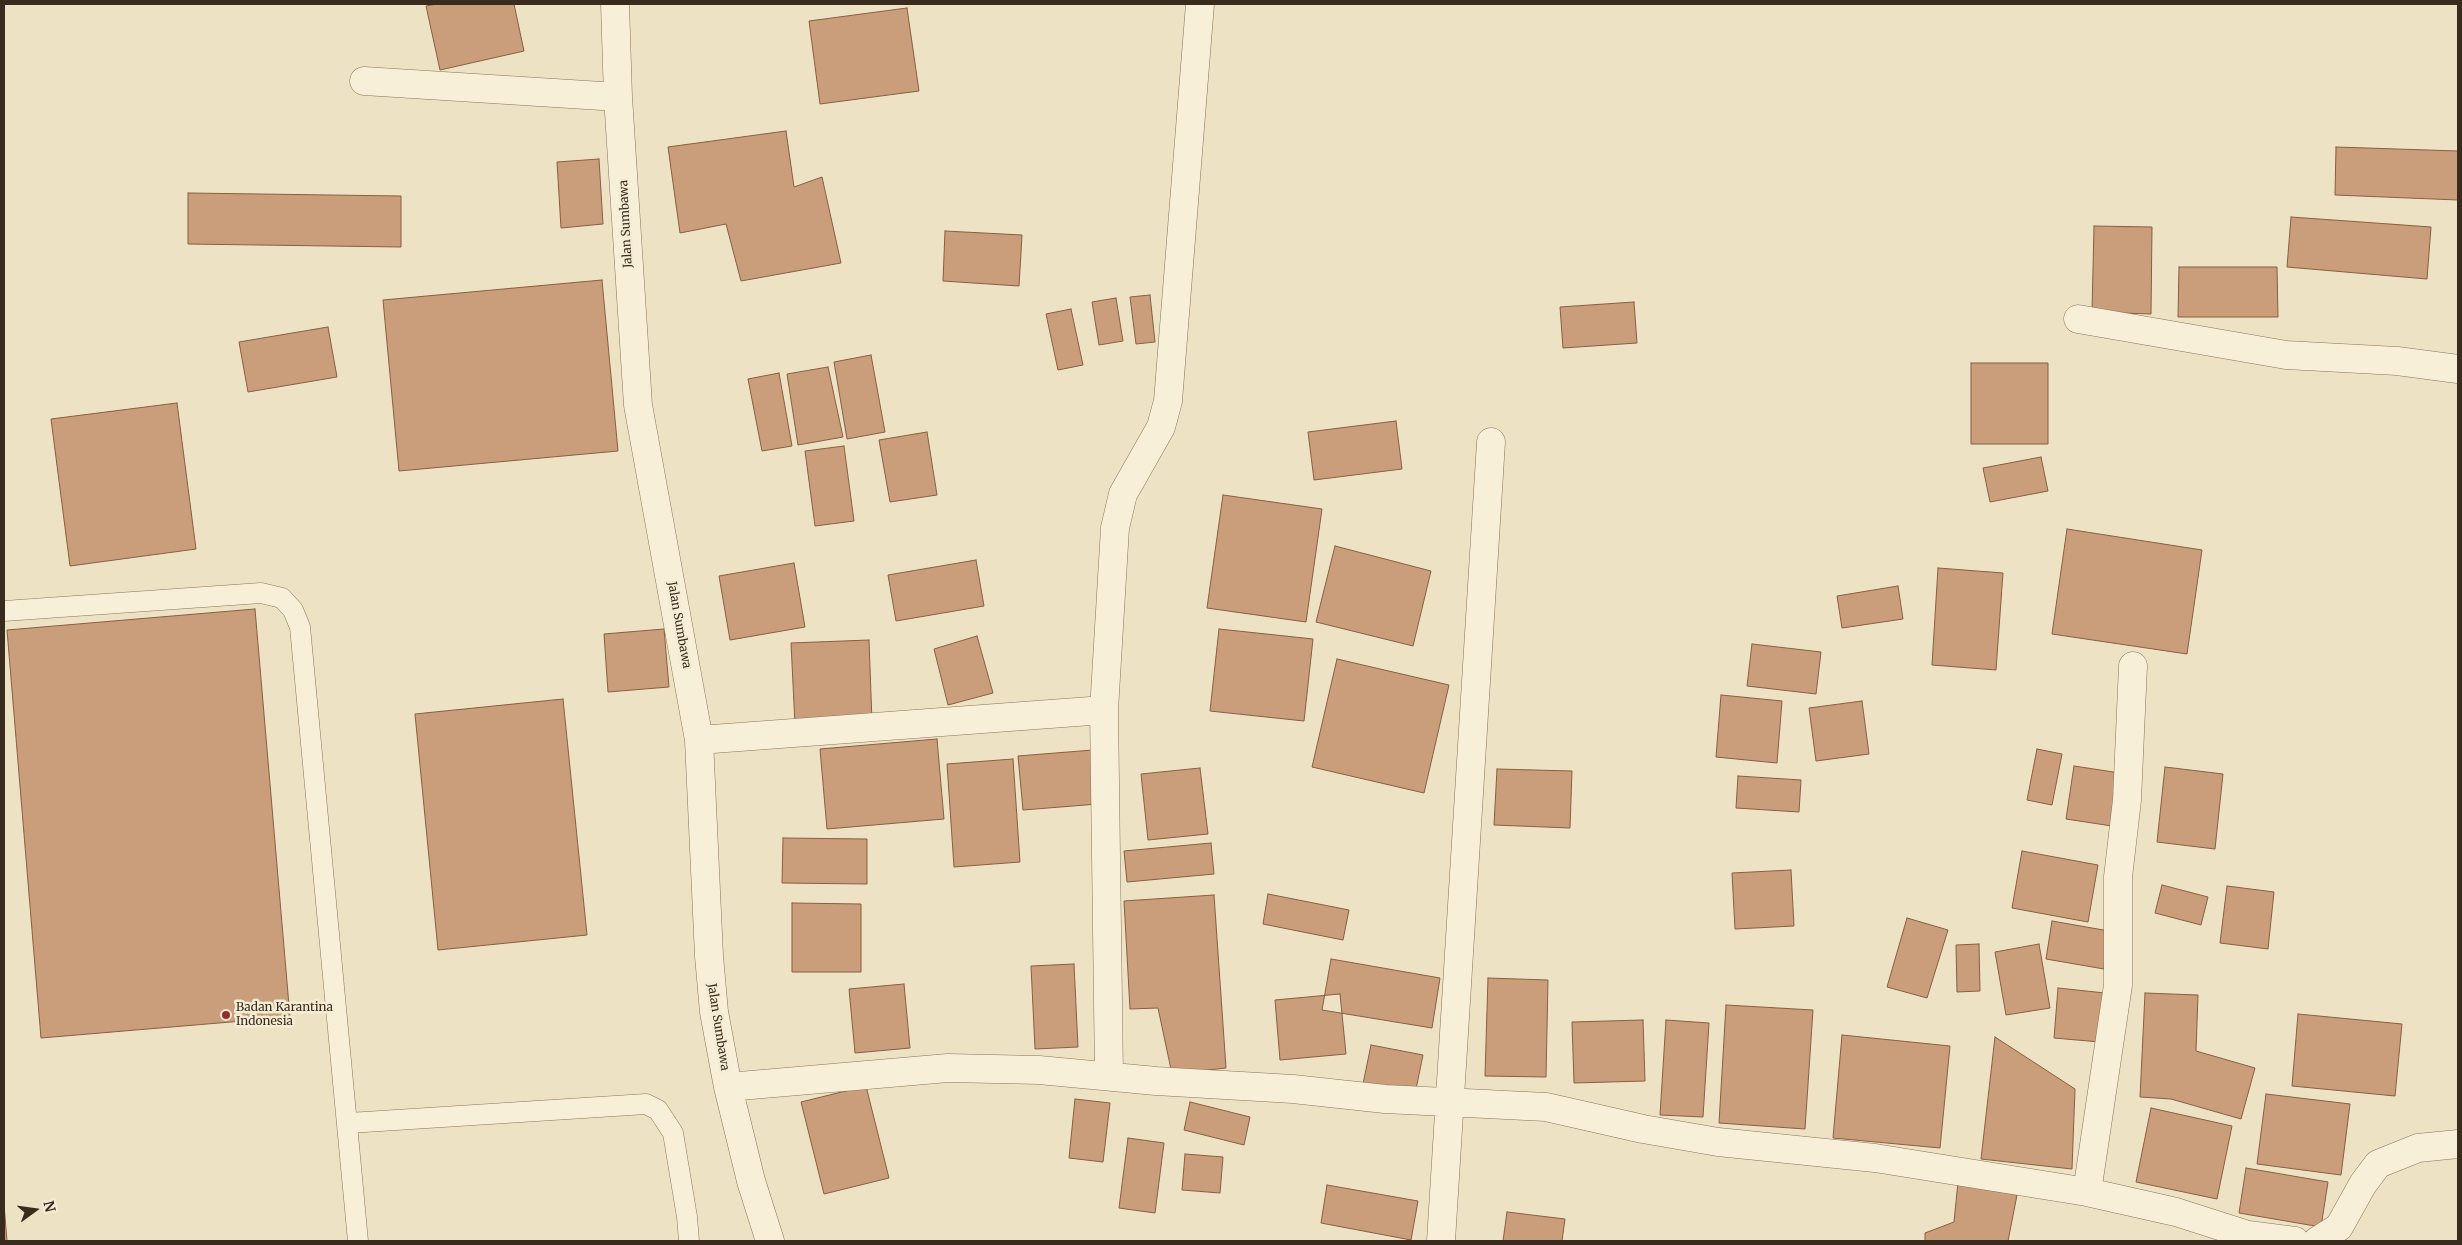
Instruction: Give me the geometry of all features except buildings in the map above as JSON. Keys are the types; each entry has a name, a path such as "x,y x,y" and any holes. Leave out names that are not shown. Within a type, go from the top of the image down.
{"street":[{"name":"Jalan Sumbawa","path":"615,4 618,97 638,405 699,740 709,956 714,1012 728,1087 751,1181 770,1241"},
{"path":"1109,1076 1104,710 1115,528 1123,494 1161,427 1168,401 1200,4"},
{"path":"364,81 618,97"},
{"path":"2078,319 2286,355 2397,361 2458,369"},
{"path":"1441,1241 1491,442"},
{"path":"2087,1192 2118,985 2118,877 2127,800 2133,666"},
{"path":"699,740 1104,710"},
{"path":"728,1087 948,1068 1039,1070 1156,1081 1294,1089 1385,1099 1546,1107 1595,1116 1643,1129 1718,1142 1874,1158 2087,1192 2176,1212 2248,1235 2295,1241"},
{"path":"2317,1241 2339,1227 2363,1184 2378,1164 2418,1148 2458,1144"}],"lane":[{"path":"4,611 261,593 282,598 293,610 300,627 358,1241"},
{"path":"348,1123 646,1104 658,1110 674,1133 685,1199 689,1241"}],"place":[{"name":"Badan Karantina Indonesia","path":"226,1015"}]}
